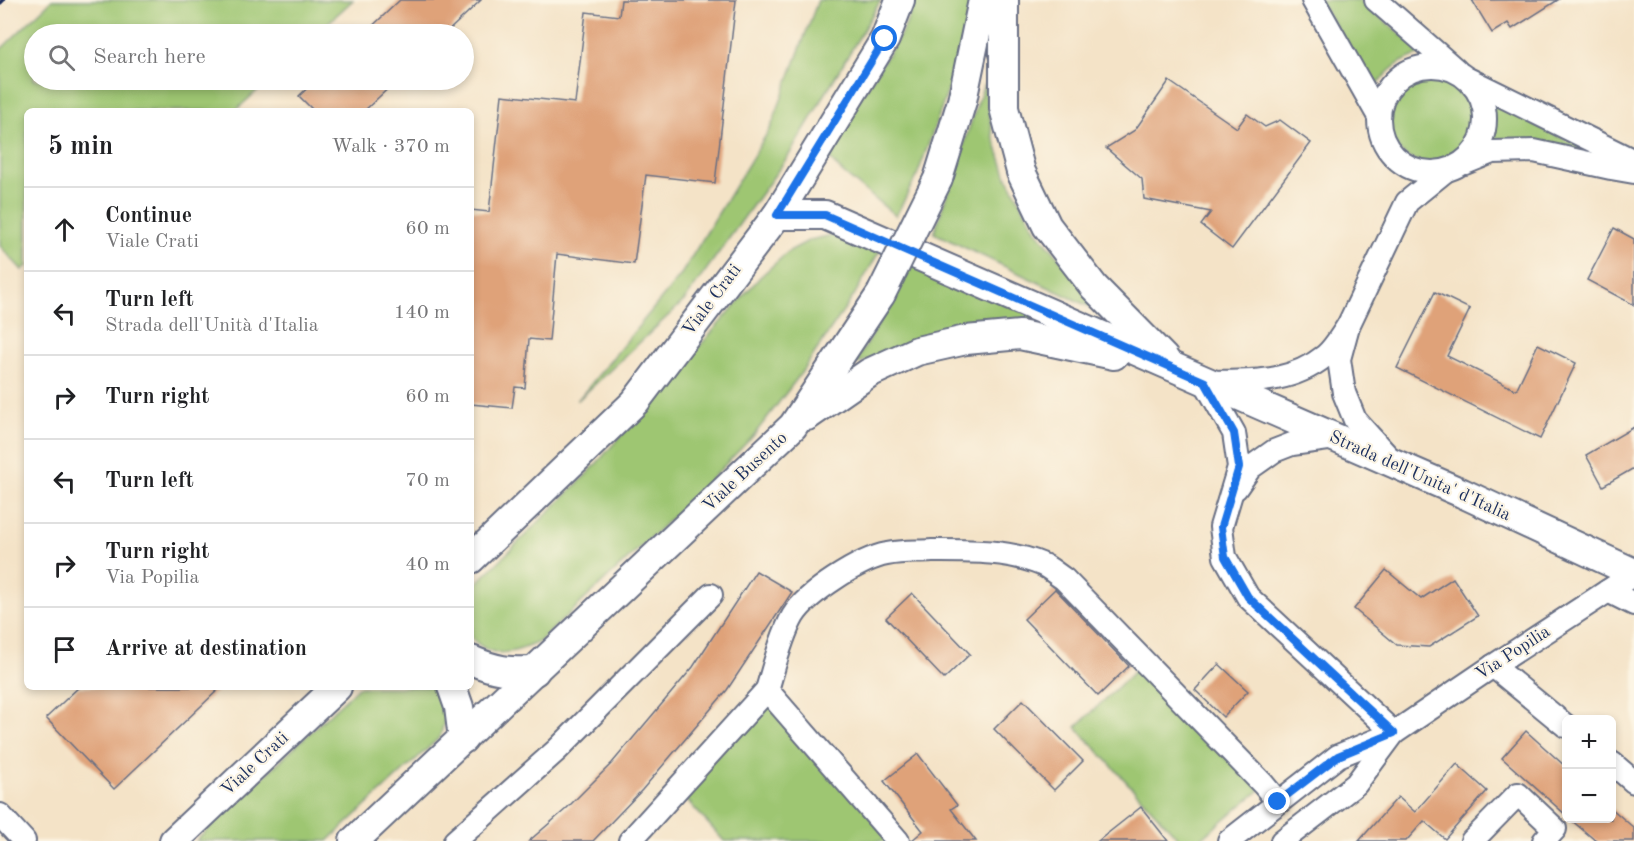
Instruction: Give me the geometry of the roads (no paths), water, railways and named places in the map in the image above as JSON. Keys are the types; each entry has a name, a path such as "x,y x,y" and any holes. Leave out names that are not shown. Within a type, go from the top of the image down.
{"main road":[{"name":"Viale Crati","path":"474,556 635,402 777,215 885,39 900,0"},
{"name":"Viale Busento","path":"354,841 793,426 881,294 938,179 962,102 983,0"},
{"path":"1004,0 1004,108 1021,172 1047,226 1094,287 1173,368"},
{"path":"777,215 825,215 1173,368"},
{"path":"793,426 870,373 917,351 966,340 1020,335 1173,368"},
{"name":"Strada dell'Unita' d'Italia","path":"1173,368 1462,493 1634,574"},
{"path":"474,661 488,668 508,672 535,671"},
{"name":"Viale Crati","path":"174,841 334,690"},
{"path":"453,690 459,707 463,739"}],"street":[{"path":"1312,0 1378,115"},
{"path":"1376,0 1462,75 1482,102 1485,120 1482,138 1474,153 1407,202 1348,326 1327,355 1302,371 1271,380 1205,382 1234,433 1239,467 1221,527 1225,557 1248,597 1394,733"},
{"path":"1634,160 1444,67 1425,66 1408,71 1393,82 1383,97 1378,115 1383,142 1391,154 1401,164 1422,172 1452,169 1491,152 1534,151 1634,171"},
{"path":"1401,164 1407,202"},
{"path":"1348,326 1340,358 1344,393 1355,420 1395,464"},
{"path":"1229,499 1250,468 1274,451 1292,444 1335,438"},
{"path":"630,841 767,690 793,616 803,603 817,590 852,569 885,554 909,552 982,552 1018,556 1042,564 1064,579 1278,802"},
{"name":"Via Popilia","path":"1231,840 1338,756 1394,733 1634,574"},
{"path":"1608,591 1634,603"},
{"path":"455,841 557,750 711,595"},
{"path":"1493,666 1562,723"},
{"path":"767,690 898,841"},
{"name":"Via Popilia","path":"1282,841 1356,784 1394,733"},
{"path":"1472,841 1518,794 1555,829 1544,841"},
{"path":"0,815 24,841"}],"railway":[{"path":"0,3 3,0"}]}
